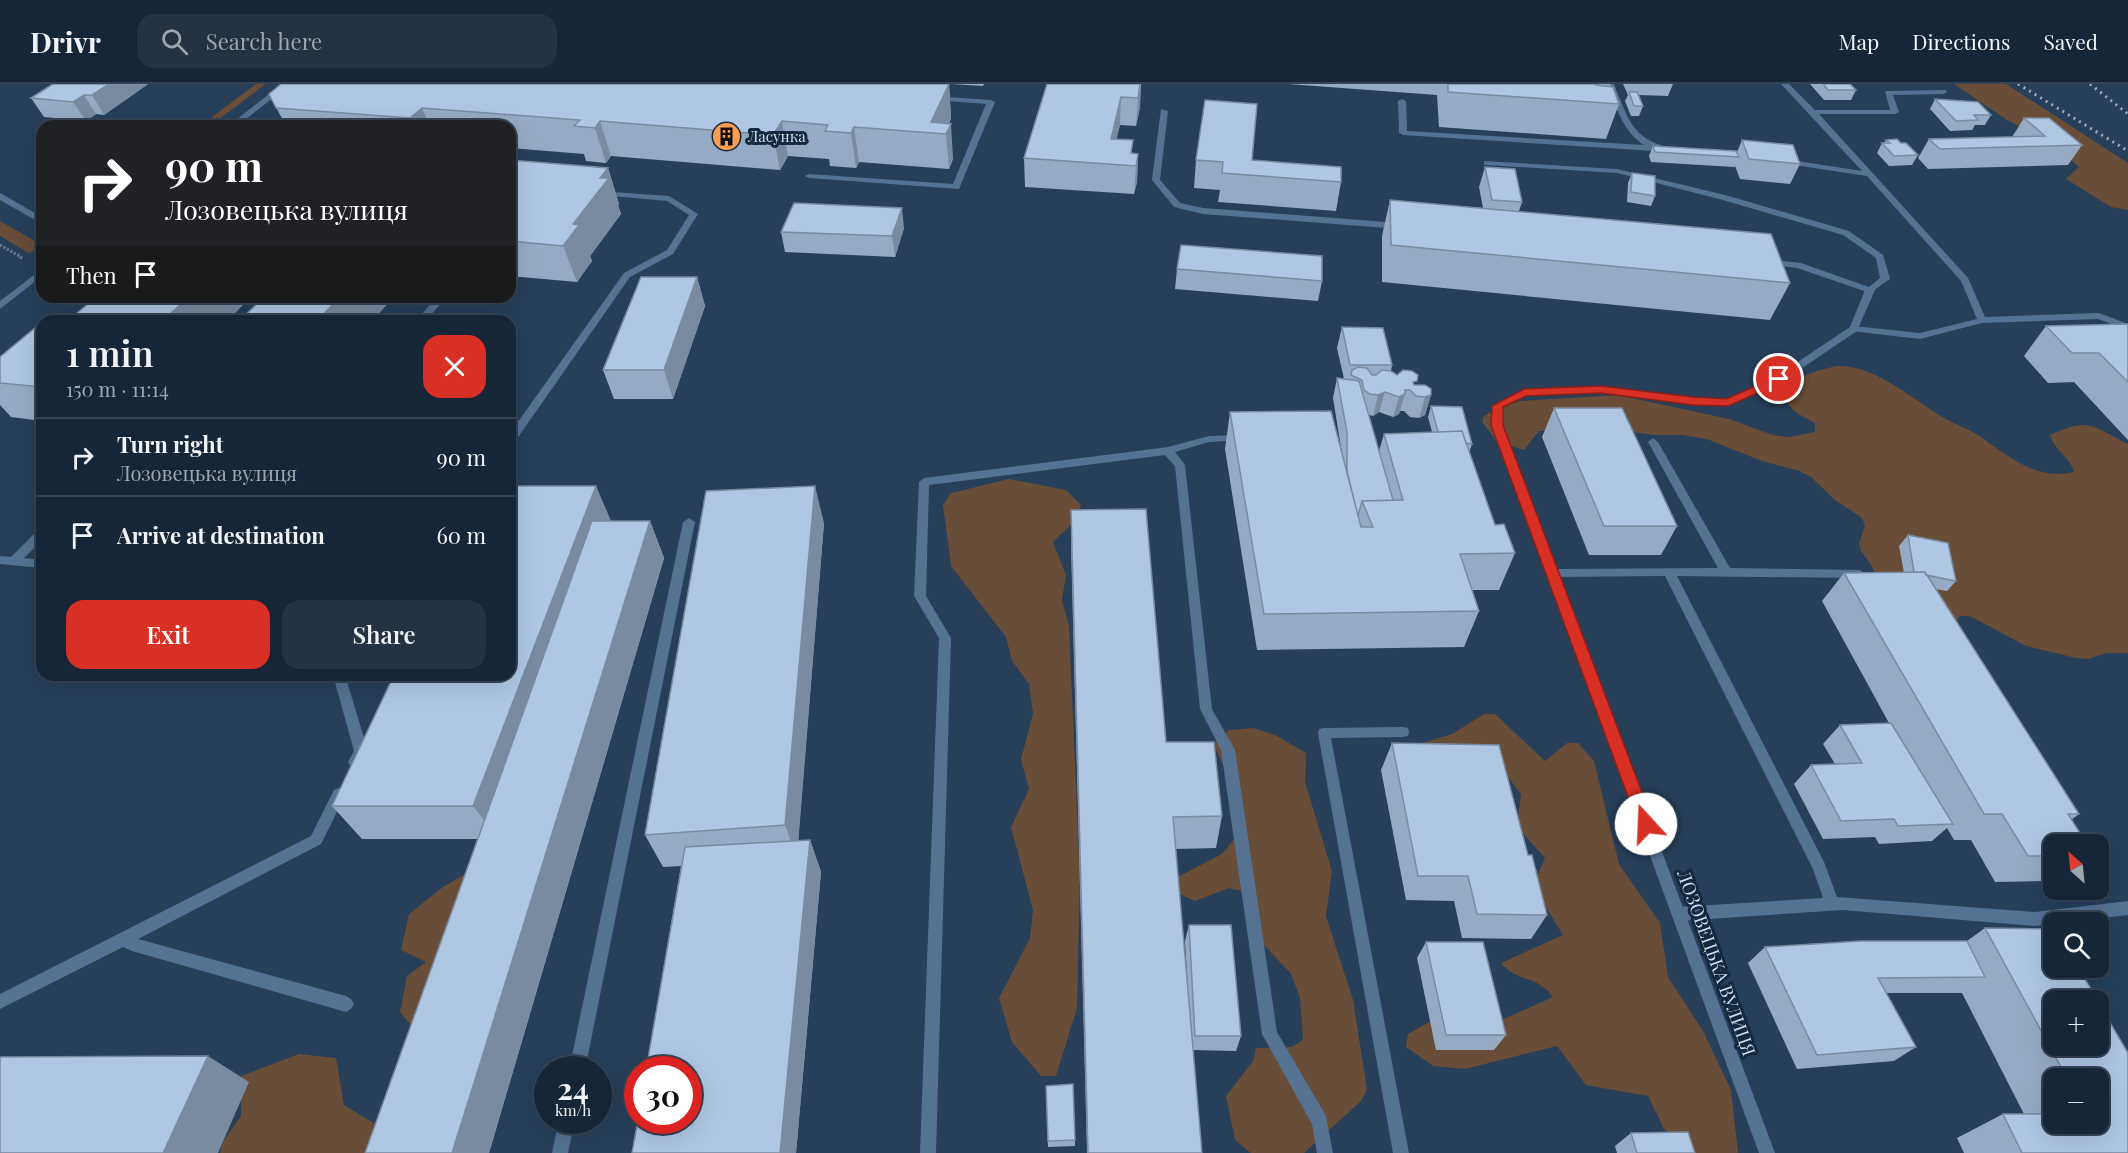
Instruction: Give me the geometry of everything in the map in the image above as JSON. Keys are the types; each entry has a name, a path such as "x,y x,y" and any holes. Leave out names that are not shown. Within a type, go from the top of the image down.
{"street":[{"path":"240,120 287,84"},
{"path":"1610,84 1633,133 1652,148"},
{"path":"1785,84 1965,280 1982,320"},
{"path":"1813,112 1894,112 1888,93 1943,92"},
{"path":"809,176 956,187 991,102 924,97"},
{"path":"1402,101 1403,134 1675,150"},
{"path":"1164,111 1156,180 1177,205 1203,211 1412,226"},
{"path":"1779,160 1868,174"},
{"path":"1487,163 1617,171 1725,198 1846,233 1880,257 1885,279 1870,290 1854,329 1920,336 1982,320 2098,316 2128,327"},
{"path":"516,432 627,274 670,252 694,214 669,199 589,192"},
{"path":"0,196 36,217"},
{"path":"1753,260 1798,265 1870,290"},
{"path":"0,306 36,277"},
{"path":"426,315 436,303"},
{"name":"ЛОЗОВЕЦЬКА ВУЛИЦЯ","path":"1767,1153 1497,425 1497,406 1524,393 1601,389 1693,401 1728,402 1779,379 1854,329"},
{"path":"928,1153 945,638 920,596 924,482 1168,451 1209,439 1253,438"},
{"path":"1653,442 1726,572"},
{"path":"1168,451 1180,465 1206,709 1228,750 1270,1034 1320,1122 1325,1153"},
{"path":"580,1056 689,522"},
{"path":"14,561 36,539"},
{"path":"0,560 36,563"},
{"path":"1669,572 1819,867 1833,904"},
{"path":"1553,573 1865,574 1875,579"},
{"path":"0,1002 316,840 361,751 341,681"},
{"path":"1401,1153 1324,733 1403,732"},
{"path":"1679,914 1833,904 2036,919 2128,908"},
{"path":"123,939 132,944 346,1004"},
{"path":"560,1153 564,1134"}],"path":[{"path":"0,244 21,257"}],"shaded area":[{"path":"0,84 2128,84 2128,1153 0,1153"},
{"path":"256,84 266,84 218,120 208,120"},
{"path":"1954,84 2006,84 2128,163 2128,210 2111,207 2066,179 2079,167 2051,143 2007,120"},
{"path":"0,221 36,242 36,250 29,253 0,236"},
{"path":"1837,366 1865,371 1893,384 1944,418 1974,433 2011,458 2034,470 2060,474 2074,472 2050,435 2074,426 2091,426 2128,444 2128,653 2107,653 2088,659 2026,646 1970,616 1959,616 1956,623 1878,585 1872,566 1861,551 1859,544 1865,525 1862,518 1835,500 1811,477 1799,471 1762,461 1707,439 1682,435 1655,435 1627,431 1539,431 1524,450 1497,441 1482,422 1484,416 1496,409 1520,401 1618,395 1729,419 1773,435 1789,437 1815,432 1815,423 1798,414 1788,403 1786,392 1790,385 1804,376"},
{"path":"1009,479 1066,490 1081,505 1077,519 1053,542 1066,575 1062,600 1069,626 1080,878 1077,1008 1056,1076 1041,1076 1012,1042 999,998 1030,938 1033,910 1011,827 1029,789 1021,759 1033,714 1029,684 1012,661 1006,637 951,566 943,505 951,493"},
{"path":"1484,714 1495,714 1545,761 1567,743 1578,743 1594,761 1619,864 1660,923 1668,977 1703,1031 1731,1090 1738,1153 1691,1153 1664,1129 1648,1096 1586,1085 1557,1046 1465,1069 1433,1066 1406,1047 1408,1034 1431,1021 1488,1026 1553,997 1540,985 1514,974 1501,963 1563,935 1533,886 1545,858 1517,827 1521,794 1498,764 1394,775 1396,756 1403,749 1452,734"},
{"path":"1253,728 1275,735 1306,753 1305,782 1332,871 1326,916 1353,1000 1367,1089 1361,1101 1304,1153 1251,1153 1235,1140 1226,1096 1253,1061 1256,1048 1292,1047 1303,1040 1300,998 1291,974 1255,935 1242,891 1229,888 1195,901 1173,891 1170,881 1222,854 1243,828 1230,780 1213,743 1229,730"},
{"path":"499,854 427,1044 400,1012 407,976 426,962 401,950 409,914 443,887"},
{"path":"299,1054 336,1058 344,1105 377,1125 388,1153 220,1153 222,1143 241,1116 241,1076"}],"building":[{"path":"53,84 109,84 92,95 84,95 73,102 31,98"},
{"path":"281,84 949,84 931,122 951,124 946,134 854,127 851,133 825,131 828,125 782,121 773,135 600,121 595,128 574,126 580,120 422,108 410,118 276,108 269,94"},
{"path":"1047,84 1140,84 1138,98 1121,97 1111,139 1133,140 1131,153 1138,154 1136,166 1024,158"},
{"path":"1448,84 1596,84 1613,87 1619,104 1448,92"},
{"path":"1823,84 1850,84 1856,90 1828,90"},
{"path":"1629,92 1637,92 1643,106 1634,106"},
{"path":"1935,99 1978,102 1991,115 1974,115 1978,120 1956,121"},
{"path":"1205,100 1257,104 1252,160 1341,167 1341,182 1222,173 1223,162 1196,160"},
{"path":"2024,118 2049,118 2082,145 1940,149 1929,139 2045,136"},
{"path":"1897,139 1901,143 1906,143 1918,155 1894,156 1882,143 1890,143 1886,140"},
{"path":"1742,140 1793,145 1800,164 1749,159"},
{"path":"1653,146 1736,151 1739,157 1655,152"},
{"path":"516,160 608,168 600,178 609,178 573,224 579,225 563,246 516,242"},
{"path":"1485,167 1515,169 1522,202 1492,200"},
{"path":"1632,173 1655,176 1655,196 1631,192"},
{"path":"1390,200 1771,234 1790,283 1391,245"},
{"path":"794,203 902,208 892,236 781,232"},
{"path":"1181,245 1322,256 1322,281 1177,269"},
{"path":"641,277 697,277 664,370 603,370"},
{"path":"89,303 182,303 169,315 75,315"},
{"path":"258,303 334,303 323,315 245,315"},
{"path":"2128,324 2128,382 2099,353 2072,353 2046,326"},
{"path":"36,327 36,386 0,383 0,357"},
{"path":"1342,327 1383,328 1392,365 1350,365"},
{"path":"1358,367 1367,368 1372,375 1382,370 1391,371 1397,375 1403,370 1412,371 1418,375 1417,381 1413,382 1414,385 1425,385 1431,389 1431,395 1416,396 1410,390 1405,390 1405,394 1399,397 1385,392 1378,395 1370,394 1364,390 1362,380 1351,375 1352,370"},
{"path":"1337,378 1359,381 1393,500 1362,501 1358,516 1347,471 1347,432"},
{"path":"1431,406 1462,407 1472,444 1466,443 1462,431 1438,432"},
{"path":"1554,408 1622,408 1677,526 1604,526"},
{"path":"1331,411 1361,527 1373,527 1362,501 1403,500 1384,434 1462,431 1495,525 1504,524 1515,553 1460,554 1479,611 1264,614 1230,412"},
{"path":"516,486 596,486 473,806 332,806 391,681 516,681"},
{"path":"815,486 785,825 645,835 706,491"},
{"path":"1146,509 1166,742 1214,742 1222,816 1173,817 1202,1153 1088,1153 1071,510"},
{"path":"592,521 650,521 452,1153 365,1153"},
{"path":"1908,535 1948,543 1956,581 1926,575 1925,572 1914,572"},
{"path":"1925,572 2079,814 2068,814 2081,834 2043,834 2043,856 2028,856 2002,814 1984,814 1844,573"},
{"path":"1891,723 1953,824 1898,826 1894,819 1841,821 1811,765 1862,763 1840,725"},
{"path":"1392,743 1499,745 1528,855 1532,855 1547,915 1477,914 1468,876 1418,876"},
{"path":"810,840 780,1153 632,1153 635,1134 702,1134 702,1056 648,1056 685,847"},
{"path":"1189,925 1231,925 1241,1036 1195,1036"},
{"path":"1985,928 2043,929 2043,978 2084,978 2092,990 2043,990 2043,1034"},
{"path":"1861,941 1967,941 1985,977 1878,978 1916,1047 1817,1055 1765,947"},
{"path":"1426,942 1483,942 1506,1035 1446,1035"},
{"path":"2109,1021 2128,1053 2128,1153 2022,1153 2003,1114 2043,1114 2043,1134 2109,1134 2109,1068 2062,1068 2055,1056 2109,1056"},
{"path":"208,1056 163,1153 0,1153 0,1057"},
{"path":"1073,1084 1075,1140 1048,1141 1046,1086"},
{"path":"1688,1132 1695,1153 1637,1153 1631,1133"}],"railway":[{"path":"2018,84 2128,151"},
{"path":"2090,84 2128,114"}],"place":[{"name":"Ласунка","path":"727,137"}],"route":[{"path":"1646,824 1497,425 1497,406 1524,393 1601,389 1693,401 1728,402 1779,379"}]}
